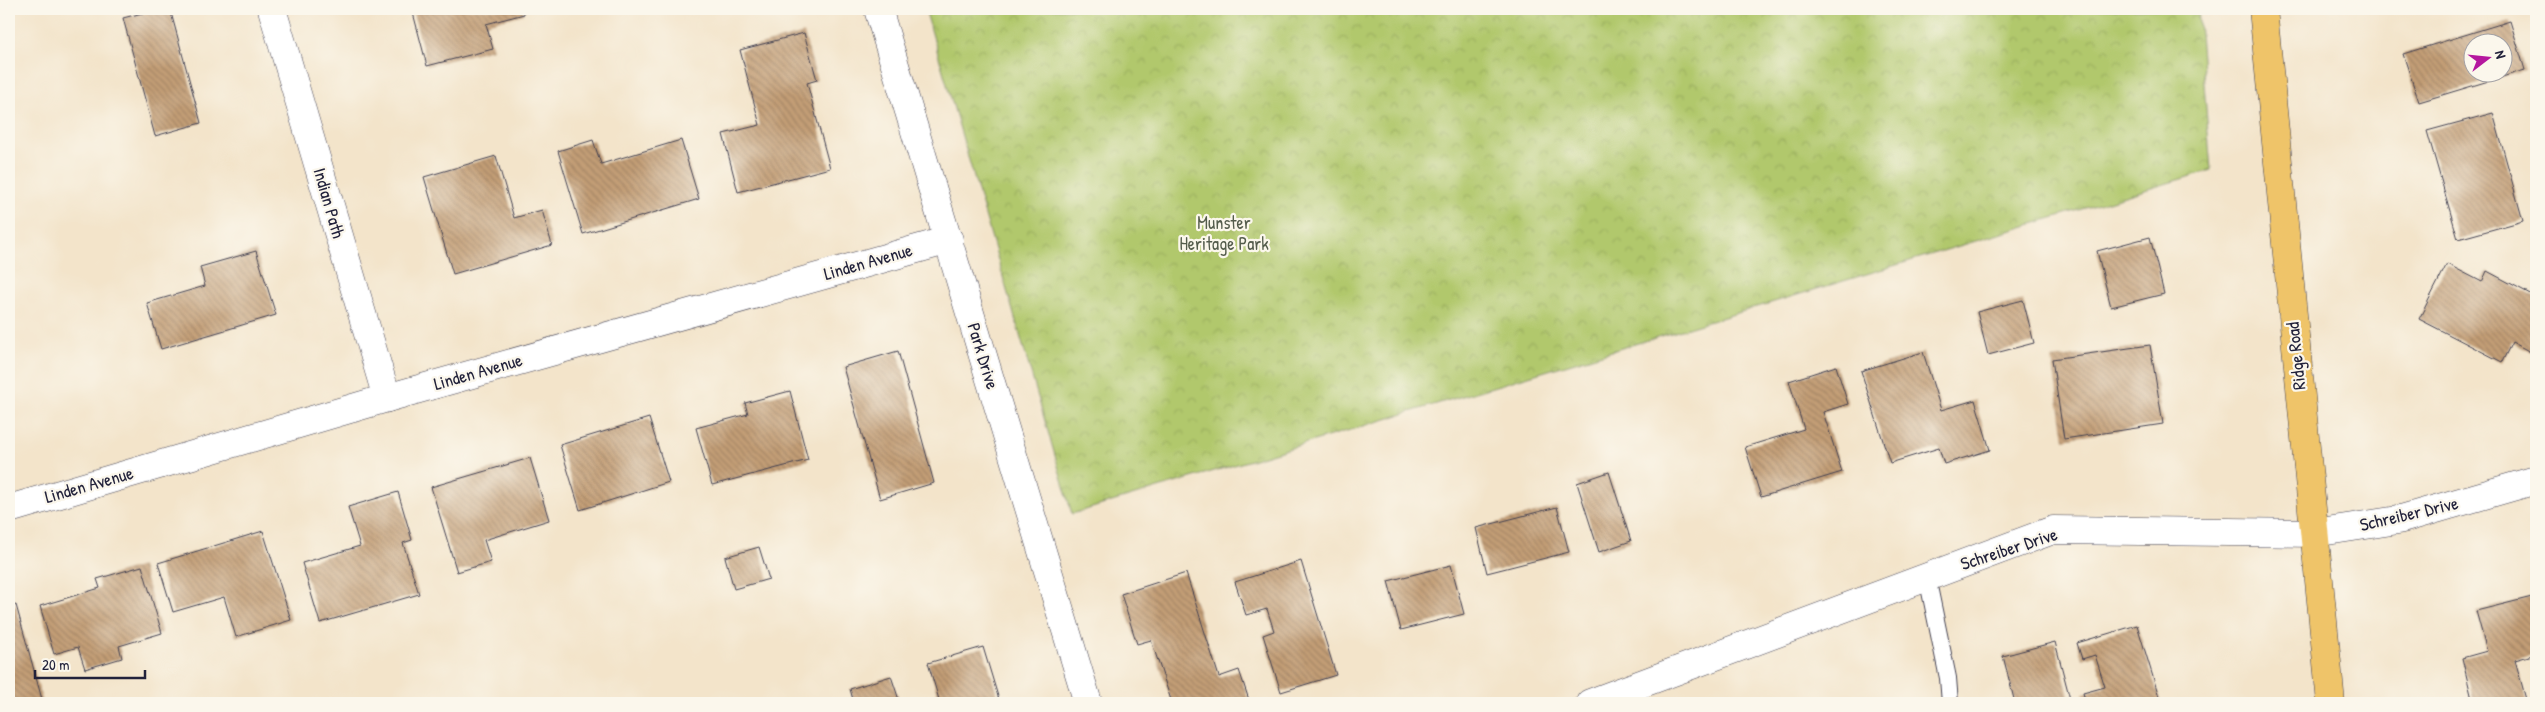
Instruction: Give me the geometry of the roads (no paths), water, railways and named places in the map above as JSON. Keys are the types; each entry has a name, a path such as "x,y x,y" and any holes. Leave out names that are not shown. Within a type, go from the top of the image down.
{"main road":[{"name":"Ridge Road","path":"2263,9 2331,703"}],"street":[{"name":"Indian Path","path":"272,9 387,398"},
{"name":"Park Drive","path":"878,9 1088,703"},
{"name":"Linden Avenue","path":"9,509 387,398 948,240"},
{"name":"Schreiber Drive","path":"1590,703 2053,530 2314,533 2398,520 2536,480"}],"lane":[{"path":"1927,577 1948,678 1950,703"}],"park label":[{"name":"Munster Heritage Park","path":"1224,233"}]}
